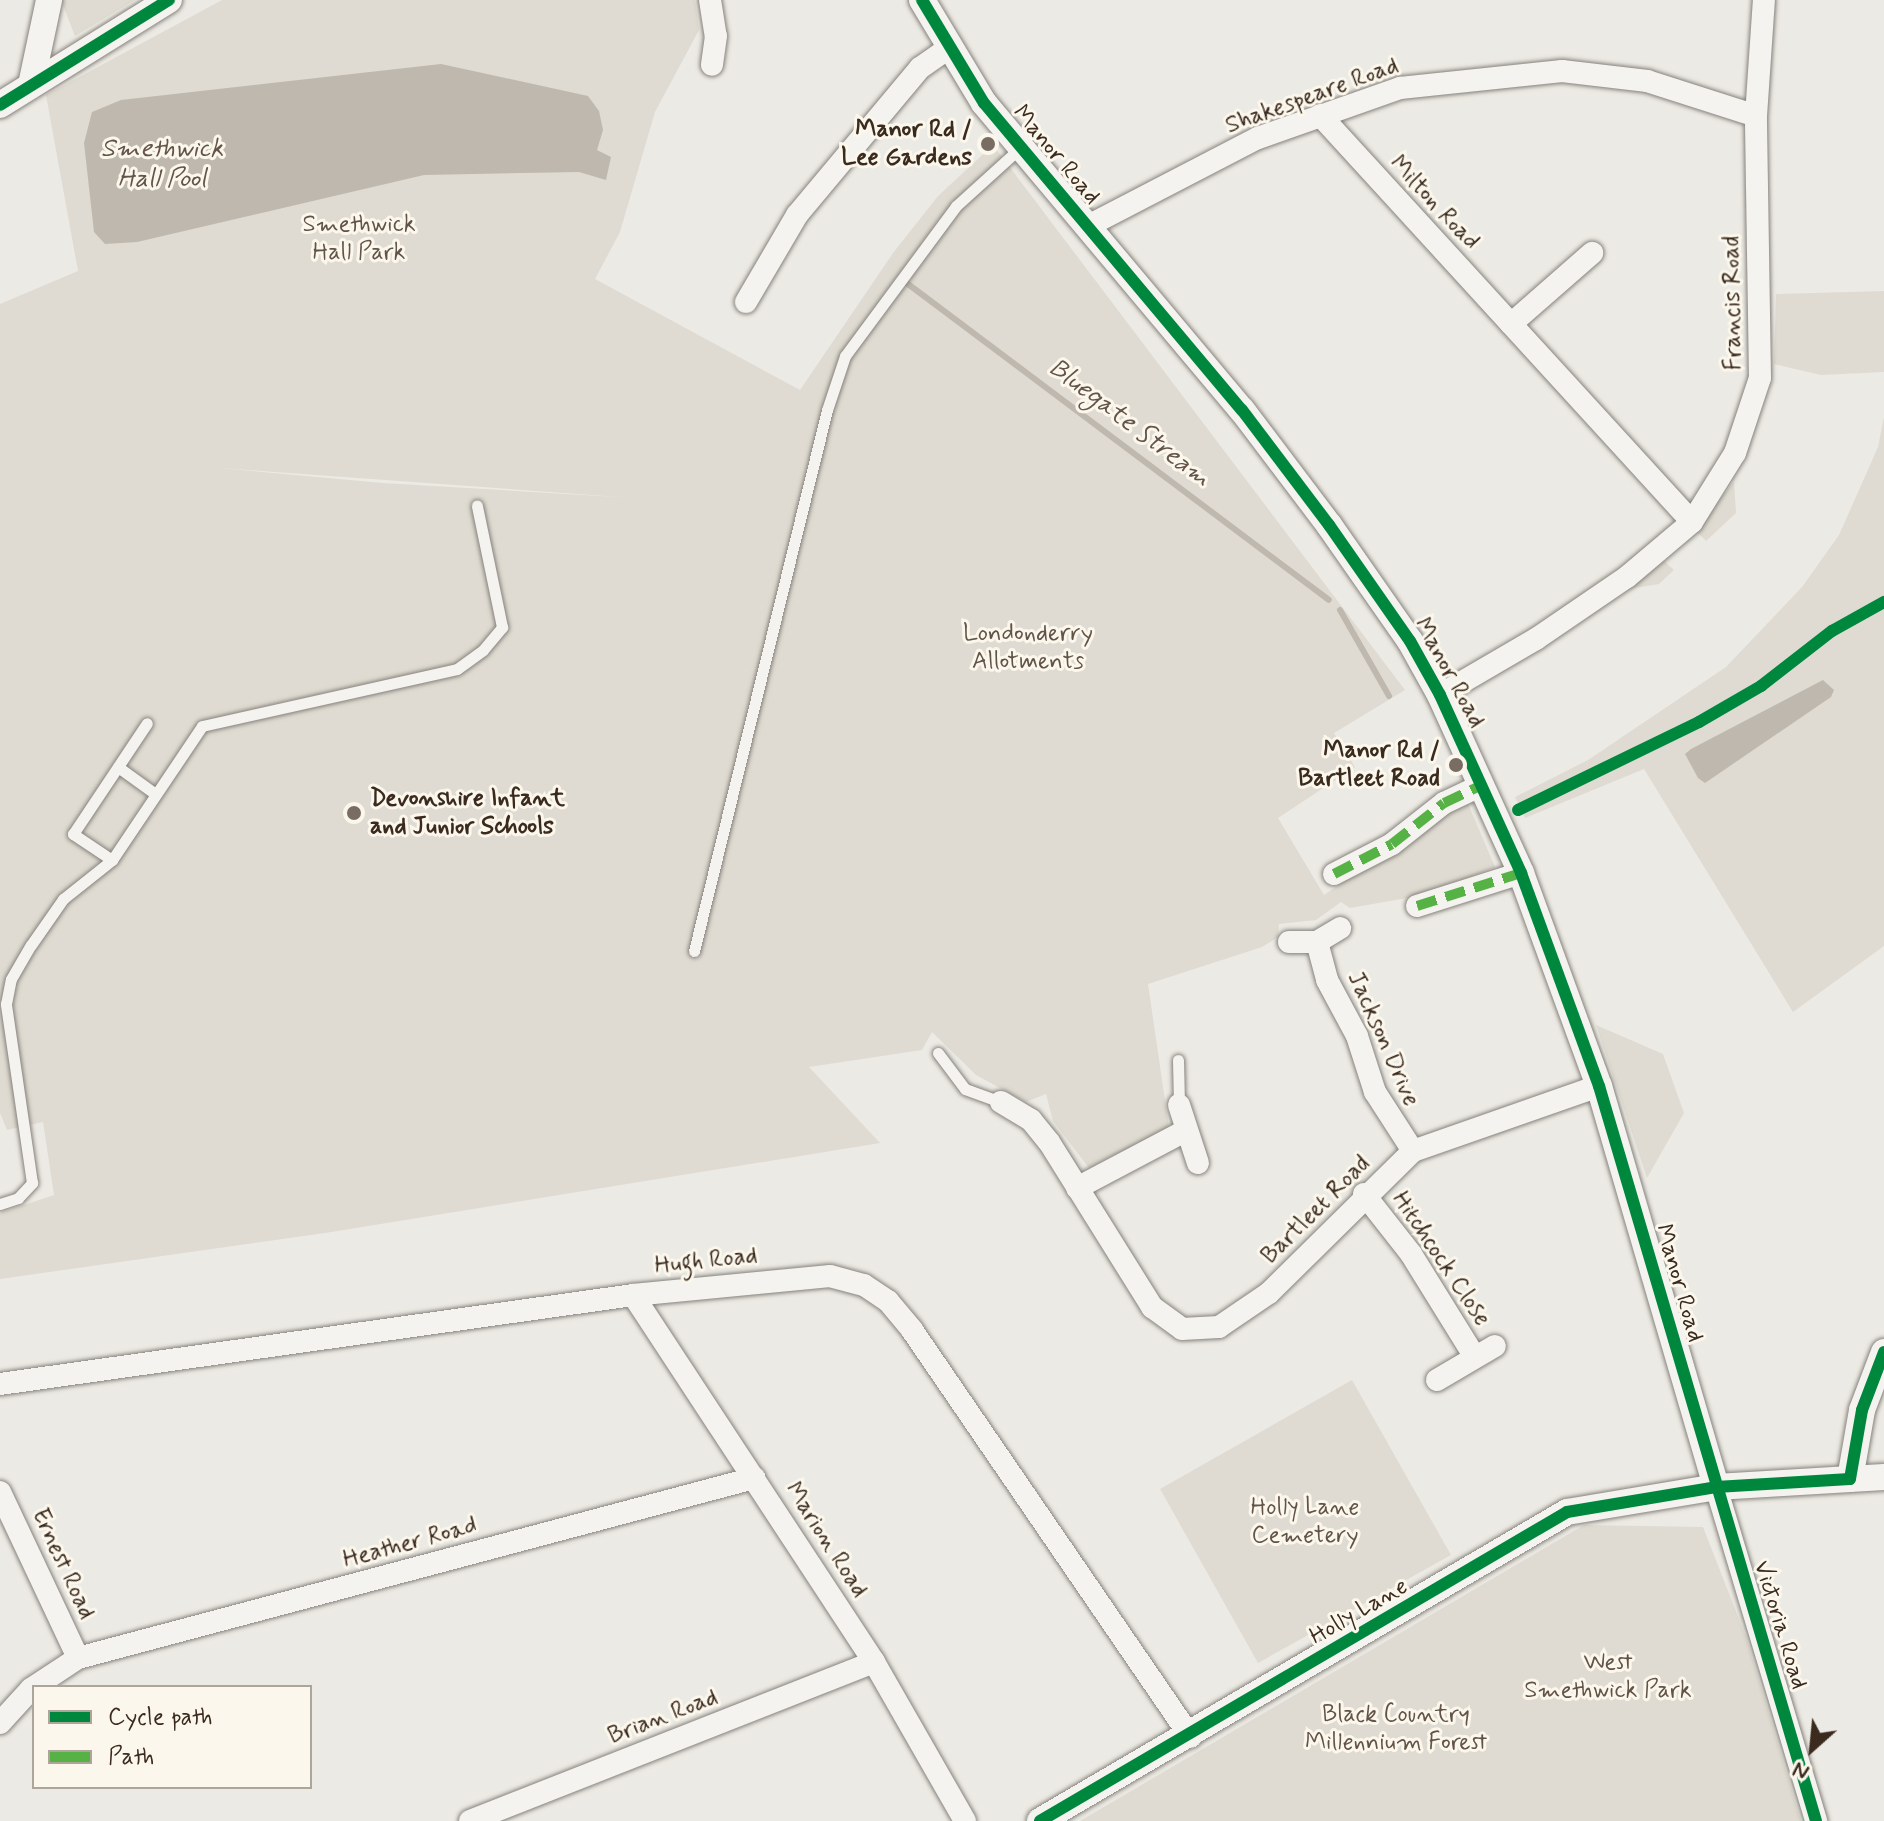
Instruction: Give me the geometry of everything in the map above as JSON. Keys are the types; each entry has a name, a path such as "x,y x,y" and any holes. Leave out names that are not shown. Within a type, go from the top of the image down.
{"street":[{"path":"0,105 169,0"},
{"path":"710,0 716,36 712,65"},
{"name":"Manor Road","path":"922,0 949,48 1020,147 1242,410 1329,525 1410,641 1440,695 1521,873 1599,1086 1716,1487"},
{"name":"Francis Road","path":"1440,695 1614,586 1692,522 1735,453 1760,378 1756,116 1764,0"},
{"path":"49,5 74,60"},
{"path":"31,85 49,5"},
{"path":"746,302 797,215 920,68 949,48"},
{"name":"Shakespeare Road","path":"1088,226 1258,138 1400,88 1562,71 1647,81 1756,116"},
{"name":"Milton Road","path":"1320,115 1692,522"},
{"path":"1511,324 1592,253"},
{"path":"1334,874 1392,844 1444,803 1482,785"},
{"path":"1417,906 1521,873"},
{"path":"1289,942 1317,942 1340,928"},
{"name":"Jackson Drive","path":"1317,942 1327,980 1357,1036 1375,1092 1413,1151"},
{"name":"Bartleet Road","path":"1001,1102 1038,1114 1077,1188 1152,1307 1182,1329 1219,1327 1269,1293 1364,1194 1413,1151 1599,1086"},
{"path":"1179,1105 1198,1163"},
{"path":"1077,1188 1185,1131"},
{"name":"Hitchcock Close","path":"1364,1194 1411,1254 1473,1354"},
{"name":"Hugh Road","path":"0,1384 633,1295 830,1276 864,1285 888,1301 1191,1737"},
{"name":"Marion Road","path":"633,1295 874,1662 965,1821"},
{"name":"Hitchcock Close","path":"1437,1380 1473,1354 1495,1346"},
{"path":"1850,1479 1862,1410 1884,1352"},
{"name":"Holly Lane","path":"1040,1821 1191,1737 1567,1512 1716,1487 1884,1477"},
{"name":"Heather Road","path":"37,1685 78,1658 754,1478"},
{"name":"Victoria Road","path":"1716,1487 1816,1821"},
{"name":"Ernest Road","path":"0,1492 78,1658"},
{"name":"Brian Road","path":"470,1821 874,1662"},
{"name":"Heather Road","path":"0,1723 32,1688"}],"lane":[{"path":"694,951 827,410 845,356 956,206 1020,147"},
{"path":"0,1204 18,1198 32,1183 6,1004 11,979 63,899 112,860 154,793 202,726 215,719 457,669 483,650 502,627 477,506"},
{"path":"112,860 73,834 147,723"},
{"path":"118,767 154,793"},
{"path":"938,1053 965,1089 1001,1102"},
{"path":"1178,1060 1179,1105"}],"shaded area":[{"path":"61,0 135,0 75,36"},
{"path":"222,0 695,0 699,30 655,112 620,232 595,279 800,390 893,253 938,196 993,145 1405,690 1334,733 1355,767 1278,818 1324,895 1466,799 1495,867 1424,895 1350,908 1341,902 1316,920 1279,924 1278,937 1262,947 1148,984 1169,1128 1089,1168 1053,1121 1046,1094 1026,1102 976,1075 932,1032 922,1050 809,1067 880,1143 325,1233 0,1279 0,1213 54,1195 43,1122 7,1130 0,1113 0,304 78,271 46,95","holes":["220,468 627,498 383,483"]},
{"path":"1884,291 1884,372 1821,375 1774,364 1776,294"},
{"path":"1884,417 1884,946 1793,1012 1644,769 1525,818 1515,797 1588,760 1726,667 1802,587 1839,535 1878,447"},
{"path":"1734,482 1736,513 1706,541 1695,530"},
{"path":"1663,560 1674,570 1659,584 1622,590"},
{"path":"1596,1025 1663,1054 1684,1113 1647,1178"},
{"name":"Holly Lane Cemetery","path":"1352,1380 1451,1555 1258,1663 1160,1489"},
{"name":"West Smethwick Park","path":"1584,1525 1703,1527 1746,1637 1801,1821 1080,1821"}],"water":[{"name":"Smethwick Hall Pool","path":"441,64 588,96 599,111 603,130 597,150 611,157 606,180 579,172 424,175 137,242 105,244 94,232 84,143 92,112 121,100"},
{"path":"1823,680 1834,690 1831,697 1705,783 1698,778 1685,754 1691,749"}],"waterway":[{"name":"Bluegate Stream","path":"904,281 1329,600"},
{"name":"Bluegate Stream","path":"1340,610 1389,696"}],"marked path":[{"path":"1334,874 1392,844 1444,803 1482,785"},
{"path":"1417,906 1521,873"}],"cycle path":[{"path":"0,105 169,0"},
{"path":"922,0 984,103 1242,410 1329,525 1410,641 1440,695 1521,873 1599,1086 1816,1821"},
{"path":"1518,810 1699,722 1761,686 1832,631 1884,602"},
{"path":"1040,1821 1567,1512 1716,1487 1850,1479 1862,1410 1884,1352"}],"place":[{"name":"Manor Rd / Lee Gardens","path":"988,144"},
{"name":"Manor Rd / Bartleet Road","path":"1456,765"},
{"name":"Devonshire Infant and Junior Schools","path":"354,813"}],"park label":[{"name":"Smethwick Hall Park","path":"359,239"},
{"name":"Londonderry Allotments","path":"1028,648"},
{"name":"Black Country Millennium Forest","path":"1396,1729"}]}
